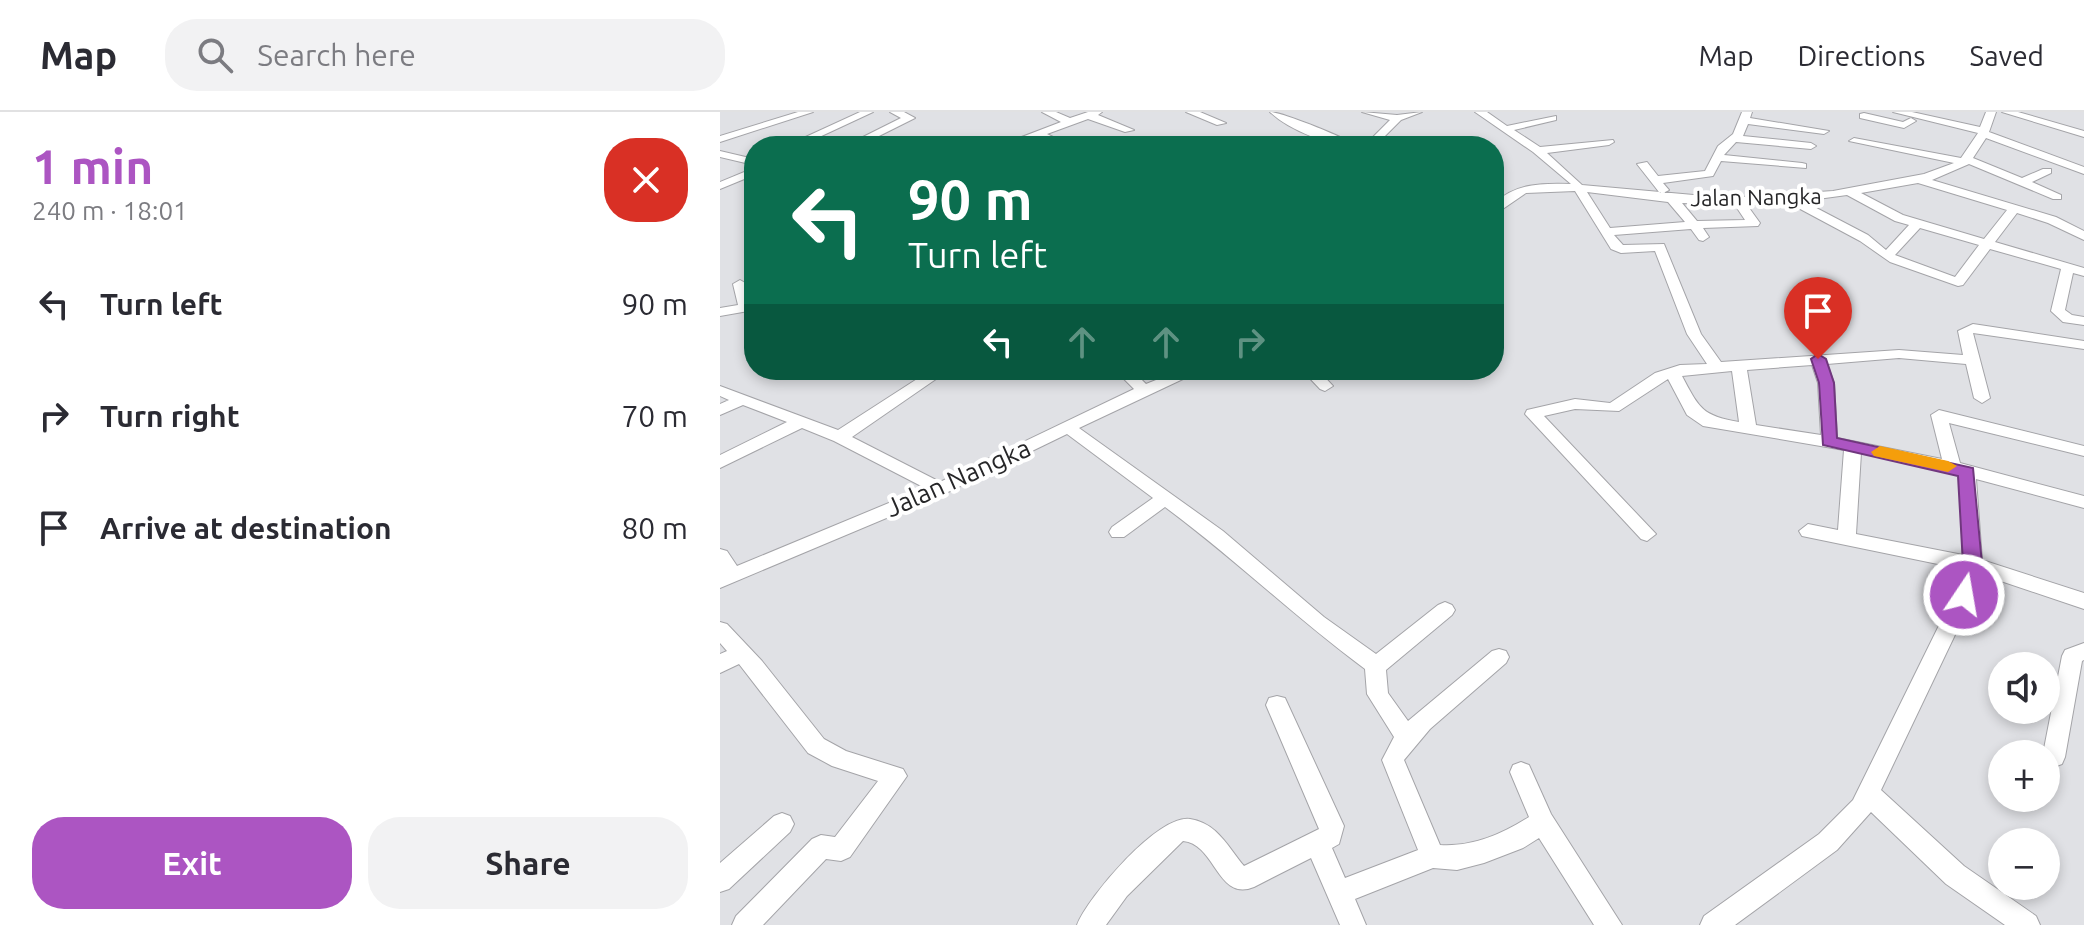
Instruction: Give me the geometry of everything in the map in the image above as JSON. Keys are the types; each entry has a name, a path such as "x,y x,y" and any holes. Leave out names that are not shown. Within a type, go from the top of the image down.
{"street":[{"path":"720,139 808,112"},
{"path":"814,136 868,112"},
{"path":"1047,112 1071,122"},
{"path":"1191,112 1221,123"},
{"path":"1275,112 1289,122 1326,136"},
{"path":"1367,112 1397,118 1417,112"},
{"path":"1480,112 1538,151 1581,190 1605,232 1619,249 1660,247 1694,334 1717,367"},
{"path":"1898,112 1984,132 2084,171"},
{"path":"1966,160 1984,132 1991,112"},
{"path":"2007,112 2084,134"},
{"path":"871,136 910,118 900,113"},
{"path":"1033,136 1093,114 1129,130"},
{"path":"1657,180 1709,174 1716,157 1736,139 1745,116 1824,131"},
{"path":"1864,116 1907,125 1914,116"},
{"path":"1379,136 1397,118"},
{"path":"1506,129 1552,118"},
{"path":"2034,132 2084,145"},
{"path":"1039,134 1044,136"},
{"path":"1736,139 1811,146"},
{"path":"1854,141 1966,160 2057,197"},
{"path":"1538,151 1609,142"},
{"path":"720,154 744,160"},
{"path":"1716,157 1802,166"},
{"name":"Jalan Nangka","path":"1504,196 1527,189 1670,198 1794,201 1940,173 1966,160"},
{"path":"1643,164 1703,237"},
{"path":"2021,183 2047,171"},
{"path":"720,186 744,175"},
{"path":"1915,178 2052,220 2084,236"},
{"path":"1850,192 1892,215 2084,272"},
{"path":"1605,232 1754,223 1737,200"},
{"path":"1794,201 1864,238 1871,247 1958,282 2013,210"},
{"path":"1888,255 1918,223"},
{"path":"2068,268 2058,311 2068,319 2084,321"},
{"path":"740,284 744,293"},
{"path":"720,312 744,308"},
{"path":"1982,398 1965,331 1973,328 2084,345"},
{"path":"1647,534 1533,414 1575,404 1613,408 1660,376 1739,364 1899,354 1972,360"},
{"path":"1818,359 1826,383 1829,441"},
{"path":"1739,364 1748,428"},
{"path":"1674,372 1684,398 1699,417 1709,422 1853,446 2084,502"},
{"path":"840,437 921,380"},
{"path":"1134,380 1144,390"},
{"name":"Jalan Nangka","path":"726,578 940,489 990,462 1169,380"},
{"path":"1319,380 1325,386"},
{"path":"720,391 840,437 940,489"},
{"path":"720,410 742,400"},
{"path":"1713,925 1828,842 1861,808 1964,595 1973,564 1959,470 1939,415 2084,451"},
{"path":"720,462 801,422"},
{"path":"1069,428 1166,498 1265,575 1317,623 1376,666"},
{"path":"1847,539 1853,446"},
{"path":"1118,532 1166,498"},
{"path":"1808,531 1973,564 2084,601"},
{"path":"720,556 726,578"},
{"path":"1407,737 1376,692 1373,674 1376,666 1445,610"},
{"path":"720,630 816,746 840,759 895,776 841,849 821,847 745,925"},
{"path":"2057,740 2072,656 2084,651"},
{"path":"720,664 742,653"},
{"path":"1433,856 1393,760 1396,750 1499,657"},
{"path":"1090,925 1118,887 1179,829 1189,828 1208,839 1236,877 1245,878 1330,836 1332,826 1277,705"},
{"path":"1521,772 1543,822 1609,925"},
{"path":"1868,793 1955,875 2004,912 2027,925"},
{"path":"1339,893 1433,856 1457,858 1484,851 1514,840 1543,822"},
{"path":"720,880 782,824"},
{"path":"1317,842 1353,925"}],"slow traffic":[{"path":"1880,452 1948,466"}],"route":[{"path":"1818,359 1826,383 1829,441 1967,472 1973,564 1964,595"}]}
